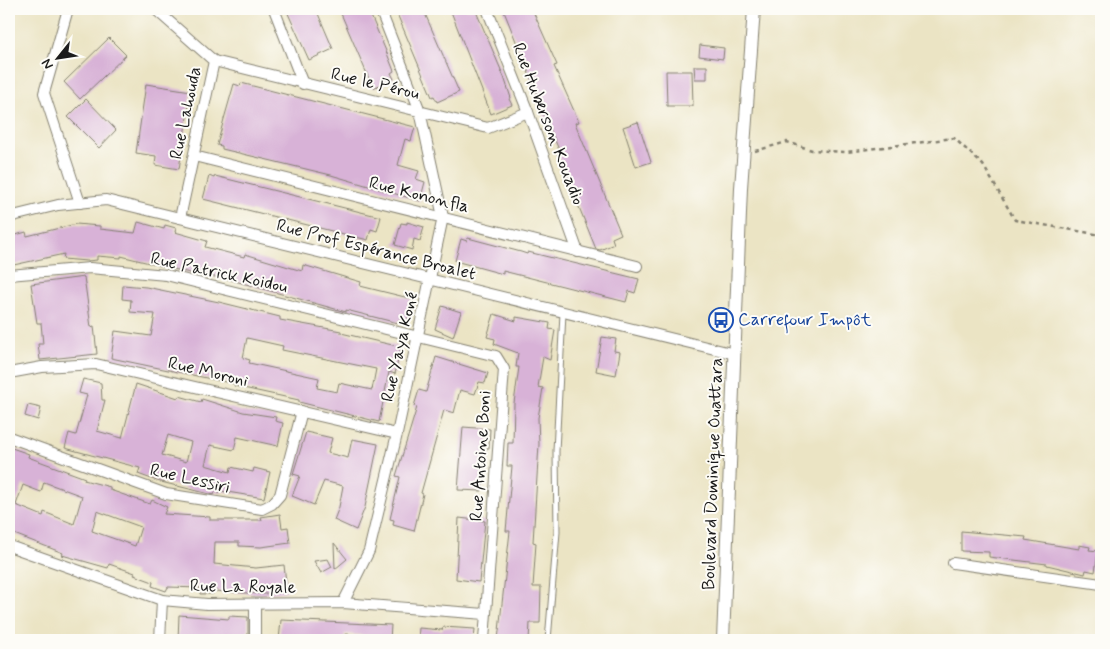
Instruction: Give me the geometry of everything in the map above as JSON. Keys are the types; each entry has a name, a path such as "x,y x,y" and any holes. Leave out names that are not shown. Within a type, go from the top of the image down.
{"street":[{"path":"68,9 44,93 80,203"},
{"name":"Rue Lahouda","path":"155,9 214,62 180,218"},
{"path":"274,9 303,84"},
{"name":"Rue Yaya Koné","path":"342,603 368,551 432,281 443,217 420,111 380,9"},
{"name":"Rue Huberson Kouadio","path":"487,9 528,112 578,252"},
{"name":"Boulevard Dominique Ouattara","path":"723,640 744,154 754,9"},
{"name":"Rue le Pérou","path":"214,62 488,128 528,112"},
{"name":"Rue Kononfla","path":"194,156 637,266"},
{"name":"Rue Prof Espérance Broalet","path":"9,217 58,205 106,200 735,354"},
{"name":"Rue Patrick Koidou","path":"9,275 90,268 166,275 418,337"},
{"name":"Rue Antoine Boni","path":"418,337 496,356 504,369 484,640"},
{"name":"Rue Moroni","path":"9,373 42,367 96,364 397,434"},
{"name":"Rue Lessiri","path":"9,437 166,494 262,509 272,504 280,495 302,411"},
{"name":"Rue La Royale","path":"9,546 162,600 207,604 255,605 342,603 485,614"},
{"path":"953,563 1101,584"},
{"path":"160,640 162,600"},
{"path":"255,605 255,640"}],"lane":[{"path":"548,640 558,532 556,451 563,313"}],"path":[{"path":"744,154 787,142 812,150 846,152 954,138 983,165 1015,220 1101,235"}],"building":[{"path":"286,9 316,9 333,49 309,60"},
{"path":"339,9 368,9 394,71 391,73 394,79 373,88"},
{"path":"395,9 423,9 459,92 437,102 434,96 432,97"},
{"path":"450,9 475,9 504,77 512,105 491,114"},
{"path":"503,9 532,9 557,65 554,66 579,122 575,123 621,234 612,238 614,244 600,250 596,249 557,153 560,152 536,97 538,96"},
{"path":"109,38 126,55 80,99 64,82"},
{"path":"700,45 724,48 723,59 699,56"},
{"path":"694,66 707,66 707,79 695,79"},
{"path":"666,71 692,71 693,106 667,106"},
{"path":"241,83 415,127 411,141 405,139 398,165 419,171 416,179 425,182 420,201 331,175 222,149 222,146 217,145 234,84 240,86"},
{"path":"146,84 191,91 179,169 155,165 156,156 136,153"},
{"path":"86,99 116,130 99,148 68,117"},
{"path":"638,122 651,162 636,167 623,127"},
{"path":"209,176 381,217 377,231 371,229 368,240 203,199"},
{"path":"138,222 164,229 165,225 176,228 175,232 207,241 205,247 244,257 245,254 302,271 303,265 361,282 360,286 413,299 407,322 399,320 398,323 346,310 346,312 224,278 198,275 121,256 121,258 97,256 97,260 87,261 63,259 64,254 9,266 9,237 26,232 27,236 76,224 100,226 100,229 135,233"},
{"path":"407,222 424,227 420,241 414,239 412,250 395,245 401,223 407,224"},
{"path":"468,238 527,254 528,252 639,279 635,293 629,291 626,302 503,271 503,274 455,261 461,239 467,241"},
{"path":"84,277 91,327 94,326 97,354 40,360 38,344 43,344 41,323 37,323 31,284"},
{"path":"123,285 146,287 219,302 280,317 280,320 341,331 341,333 401,347 395,374 389,372 379,422 299,402 299,400 234,386 235,384 111,358 115,331 151,336 155,314 130,312 131,300 122,299","holes":["247,338 283,346 282,350 376,369 372,390 339,383 337,392 317,388 319,378 249,363 250,360 243,358"]},
{"path":"442,306 461,312 453,337 435,329"},
{"path":"494,314 516,321 516,317 550,323 549,329 555,330 550,360 543,357 538,387 543,388 538,418 539,444 533,542 536,543 533,587 541,587 540,623 530,623 529,640 498,640 510,531 506,531 512,466 507,466 508,443 513,443 514,403 519,367 516,367 518,353 494,344 495,339 487,337"},
{"path":"602,337 616,339 614,351 620,352 616,375 596,371"},
{"path":"436,357 488,373 485,383 479,382 475,394 460,390 454,413 444,410 421,493 423,494 414,531 393,525 394,520 390,519 400,477 396,476 417,407 414,406 419,390 426,392"},
{"path":"83,379 101,383 102,400 105,400 97,431 122,438 136,384 178,398 179,396 201,402 202,399 243,412 276,417 275,421 283,423 278,446 237,437 234,450 210,445 205,465 230,472 231,467 253,472 254,468 270,472 264,498 221,491 220,493 215,492 214,495 157,481 138,474 140,468 65,448 69,433 76,435 87,395 79,393","holes":["168,435 191,442 186,462 162,455"]},
{"path":"28,405 41,408 38,420 25,416"},
{"path":"463,427 490,429 489,448 486,448 482,491 458,490"},
{"path":"306,432 332,438 328,453 348,458 352,439 378,444 365,507 356,530 334,520 339,507 343,486 324,481 314,505 292,496 300,476 293,474"},
{"path":"9,447 29,454 28,457 85,478 84,480 110,487 110,490 150,504 152,500 167,507 164,514 210,517 210,520 262,520 261,517 280,514 282,528 288,527 290,543 261,547 239,546 239,542 215,542 214,564 256,568 284,565 287,591 264,594 213,591 213,594 200,594 200,588 168,587 166,591 152,586 153,582 134,575 135,573 109,564 108,568 62,555 63,553 9,532","holes":["44,482 82,496 74,524 44,512 43,516 16,505 23,485 41,492","97,511 141,527 135,546 92,531"]},
{"path":"459,518 485,521 479,582 456,579"},
{"path":"961,531 1026,537 1025,540 1079,549 1079,545 1090,547 1089,550 1098,551 1095,572 1086,570 1085,574 1047,564 989,557 989,552 961,551"},
{"path":"334,543 347,559 335,569"},
{"path":"328,559 332,567 321,573 314,561"},
{"path":"179,615 229,619 229,616 248,617 248,640 178,640"},
{"path":"281,620 391,625 390,640 374,640 374,636 345,634 344,640 279,640"},
{"path":"443,627 475,629 474,640 418,640 419,628 442,630"}],"place":[{"name":"Carrefour Impôt","path":"721,320"}]}
